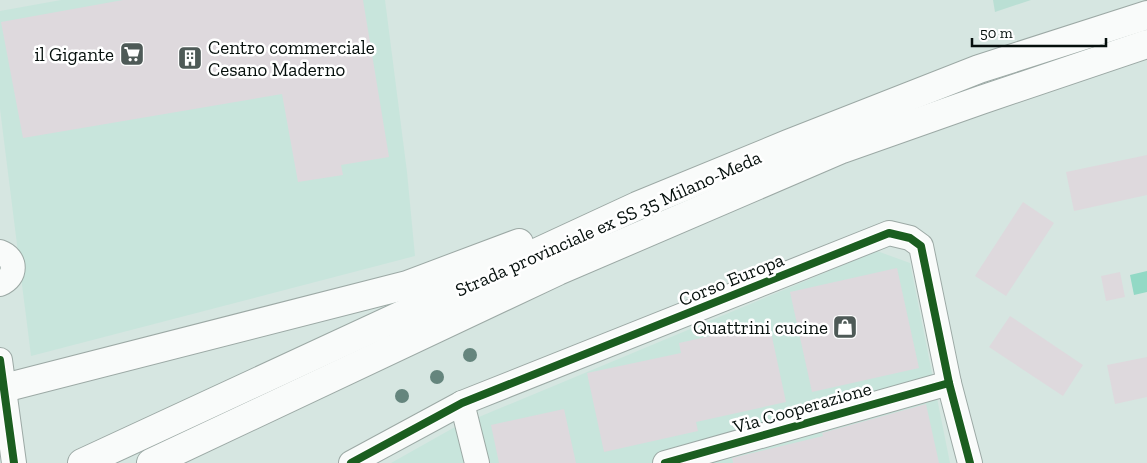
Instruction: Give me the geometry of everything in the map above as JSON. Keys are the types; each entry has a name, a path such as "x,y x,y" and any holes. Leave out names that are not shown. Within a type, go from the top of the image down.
{"highway":[{"name":"Strada provinciale ex SS 35 Milano-Meda","path":"82,463 637,206 979,69 1147,14"},
{"name":"Strada provinciale ex SS 35 Milano-Meda","path":"159,461 558,271 842,150 981,100 1147,44"},
{"path":"2,388 407,285 546,232 637,206"}],"street":[{"name":"Corso Europa","path":"351,463 462,403 889,234 910,238 921,246 949,382 970,463"},
{"path":"0,252 8,256 13,266 10,277 0,284"},
{"path":"0,360 2,388 14,463"},
{"name":"Via Cooperazione","path":"665,463 949,382"},
{"path":"462,403 477,463"}],"shaded area":[{"path":"61,0 385,0 407,172 415,256 31,356 0,109 0,11"},
{"path":"993,0 1031,0 995,12"},
{"path":"877,251 910,263 950,463 391,463 455,427"},
{"path":"1147,271 1147,292 1134,295 1130,275"}],"building":[{"name":"Centro commerciale Cesano Maderno","path":"123,0 363,0 389,157 341,165 343,175 298,182 282,94 23,138 1,22"},
{"path":"1147,155 1147,195 1074,211 1066,172"},
{"path":"1023,202 1054,223 1006,296 975,276"},
{"path":"897,268 919,368 812,392 790,292"},
{"path":"1120,272 1125,297 1106,301 1101,276"},
{"path":"1010,316 1083,365 1063,396 989,347"},
{"path":"769,323 786,402 696,422 698,431 604,452 587,373 681,353 679,343"},
{"path":"1147,357 1147,397 1115,404 1107,365"},
{"path":"926,404 939,463 733,463 732,458 823,436 822,433"},
{"path":"564,409 576,463 499,463 491,425"}],"cycle path":[{"path":"351,463 462,403 889,233 910,238 921,246 949,383 970,463"},
{"path":"0,360 14,463"},
{"path":"665,463 949,383"}],"place":[{"name":"il Gigante","path":"132,54"},
{"name":"Centro commerciale Cesano Maderno","path":"190,58"},
{"name":"Quattrini cucine","path":"845,327"}]}
